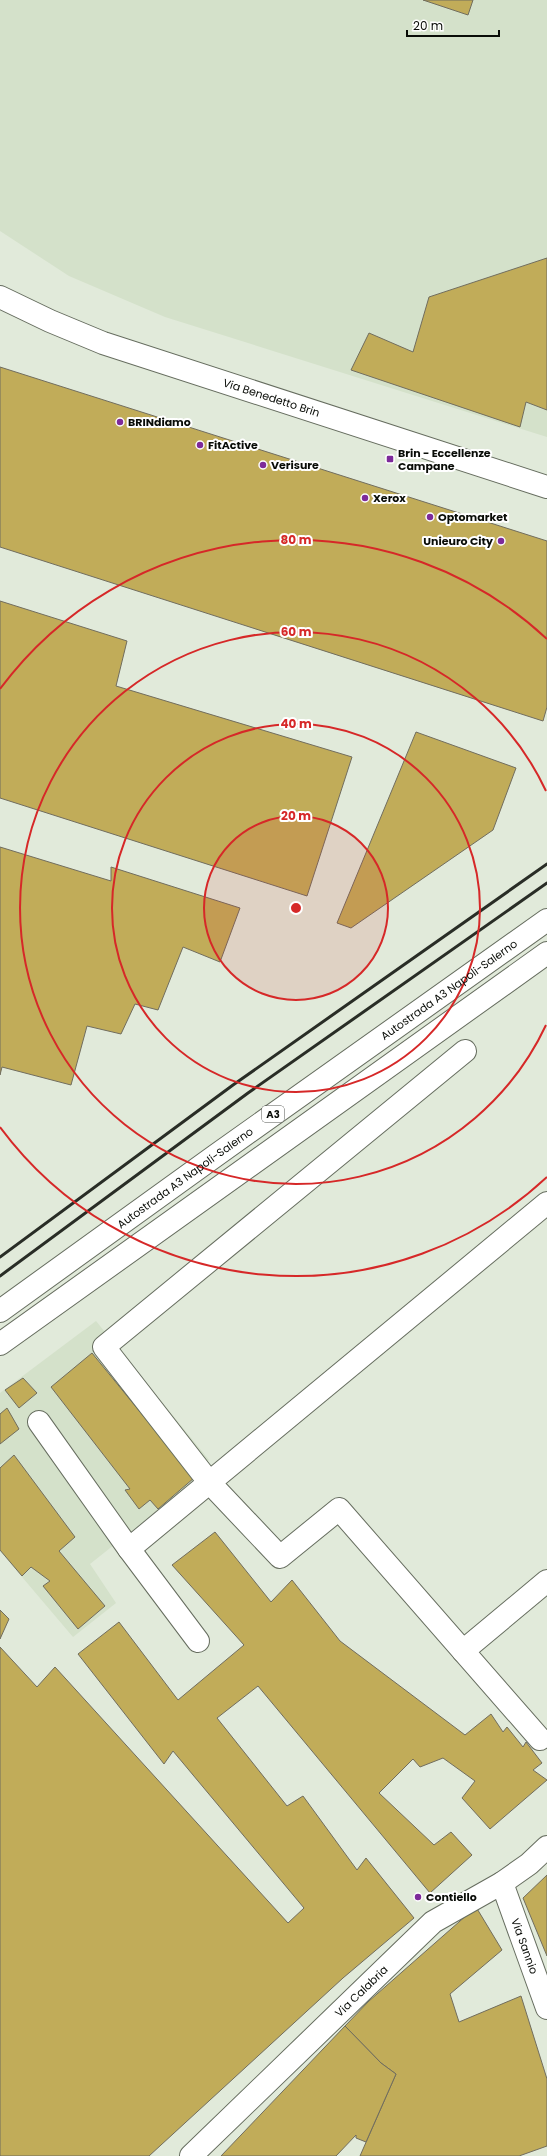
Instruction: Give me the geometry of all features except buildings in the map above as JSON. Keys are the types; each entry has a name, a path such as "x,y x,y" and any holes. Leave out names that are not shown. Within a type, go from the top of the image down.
{"main road":[{"name":"Via Benedetto Brin","path":"0,297 50,321 103,343 547,487"},
{"name":"Autostrada A3 Napoli-Salerno","path":"0,1311 221,1151 547,920"},
{"name":"A3","path":"0,1344 547,953"},
{"path":"465,1051 104,1347 209,1482 280,1557 339,1509 540,1738"},
{"path":"130,1549 547,1203"},
{"path":"39,1422 198,1641"},
{"path":"463,1651 547,1581"},
{"name":"Via Calabria","path":"191,2156 433,1922 502,1883 529,1864 547,1847"},
{"name":"Via Sannio","path":"502,1883 547,2008"}],"shaded area":[{"path":"0,0 547,0 547,437 165,317 69,276 0,231"},
{"path":"96,1321 209,1460 194,1473 198,1478 90,1564 116,1603 73,1637 0,1551 0,1393"}],"railway":[{"path":"0,1257 233,1085 547,864"},
{"path":"0,1276 248,1093 547,883"}],"place":[{"name":"BRINdiamo","path":"120,422"},
{"name":"FitActive","path":"200,445"},
{"name":"Brin - Eccellenze Campane","path":"390,459"},
{"name":"Verisure","path":"263,465"},
{"name":"Xerox","path":"365,498"},
{"name":"Optomarket","path":"430,517"},
{"name":"Unieuro City","path":"501,541"},
{"name":"Contiello","path":"418,1897"}]}
